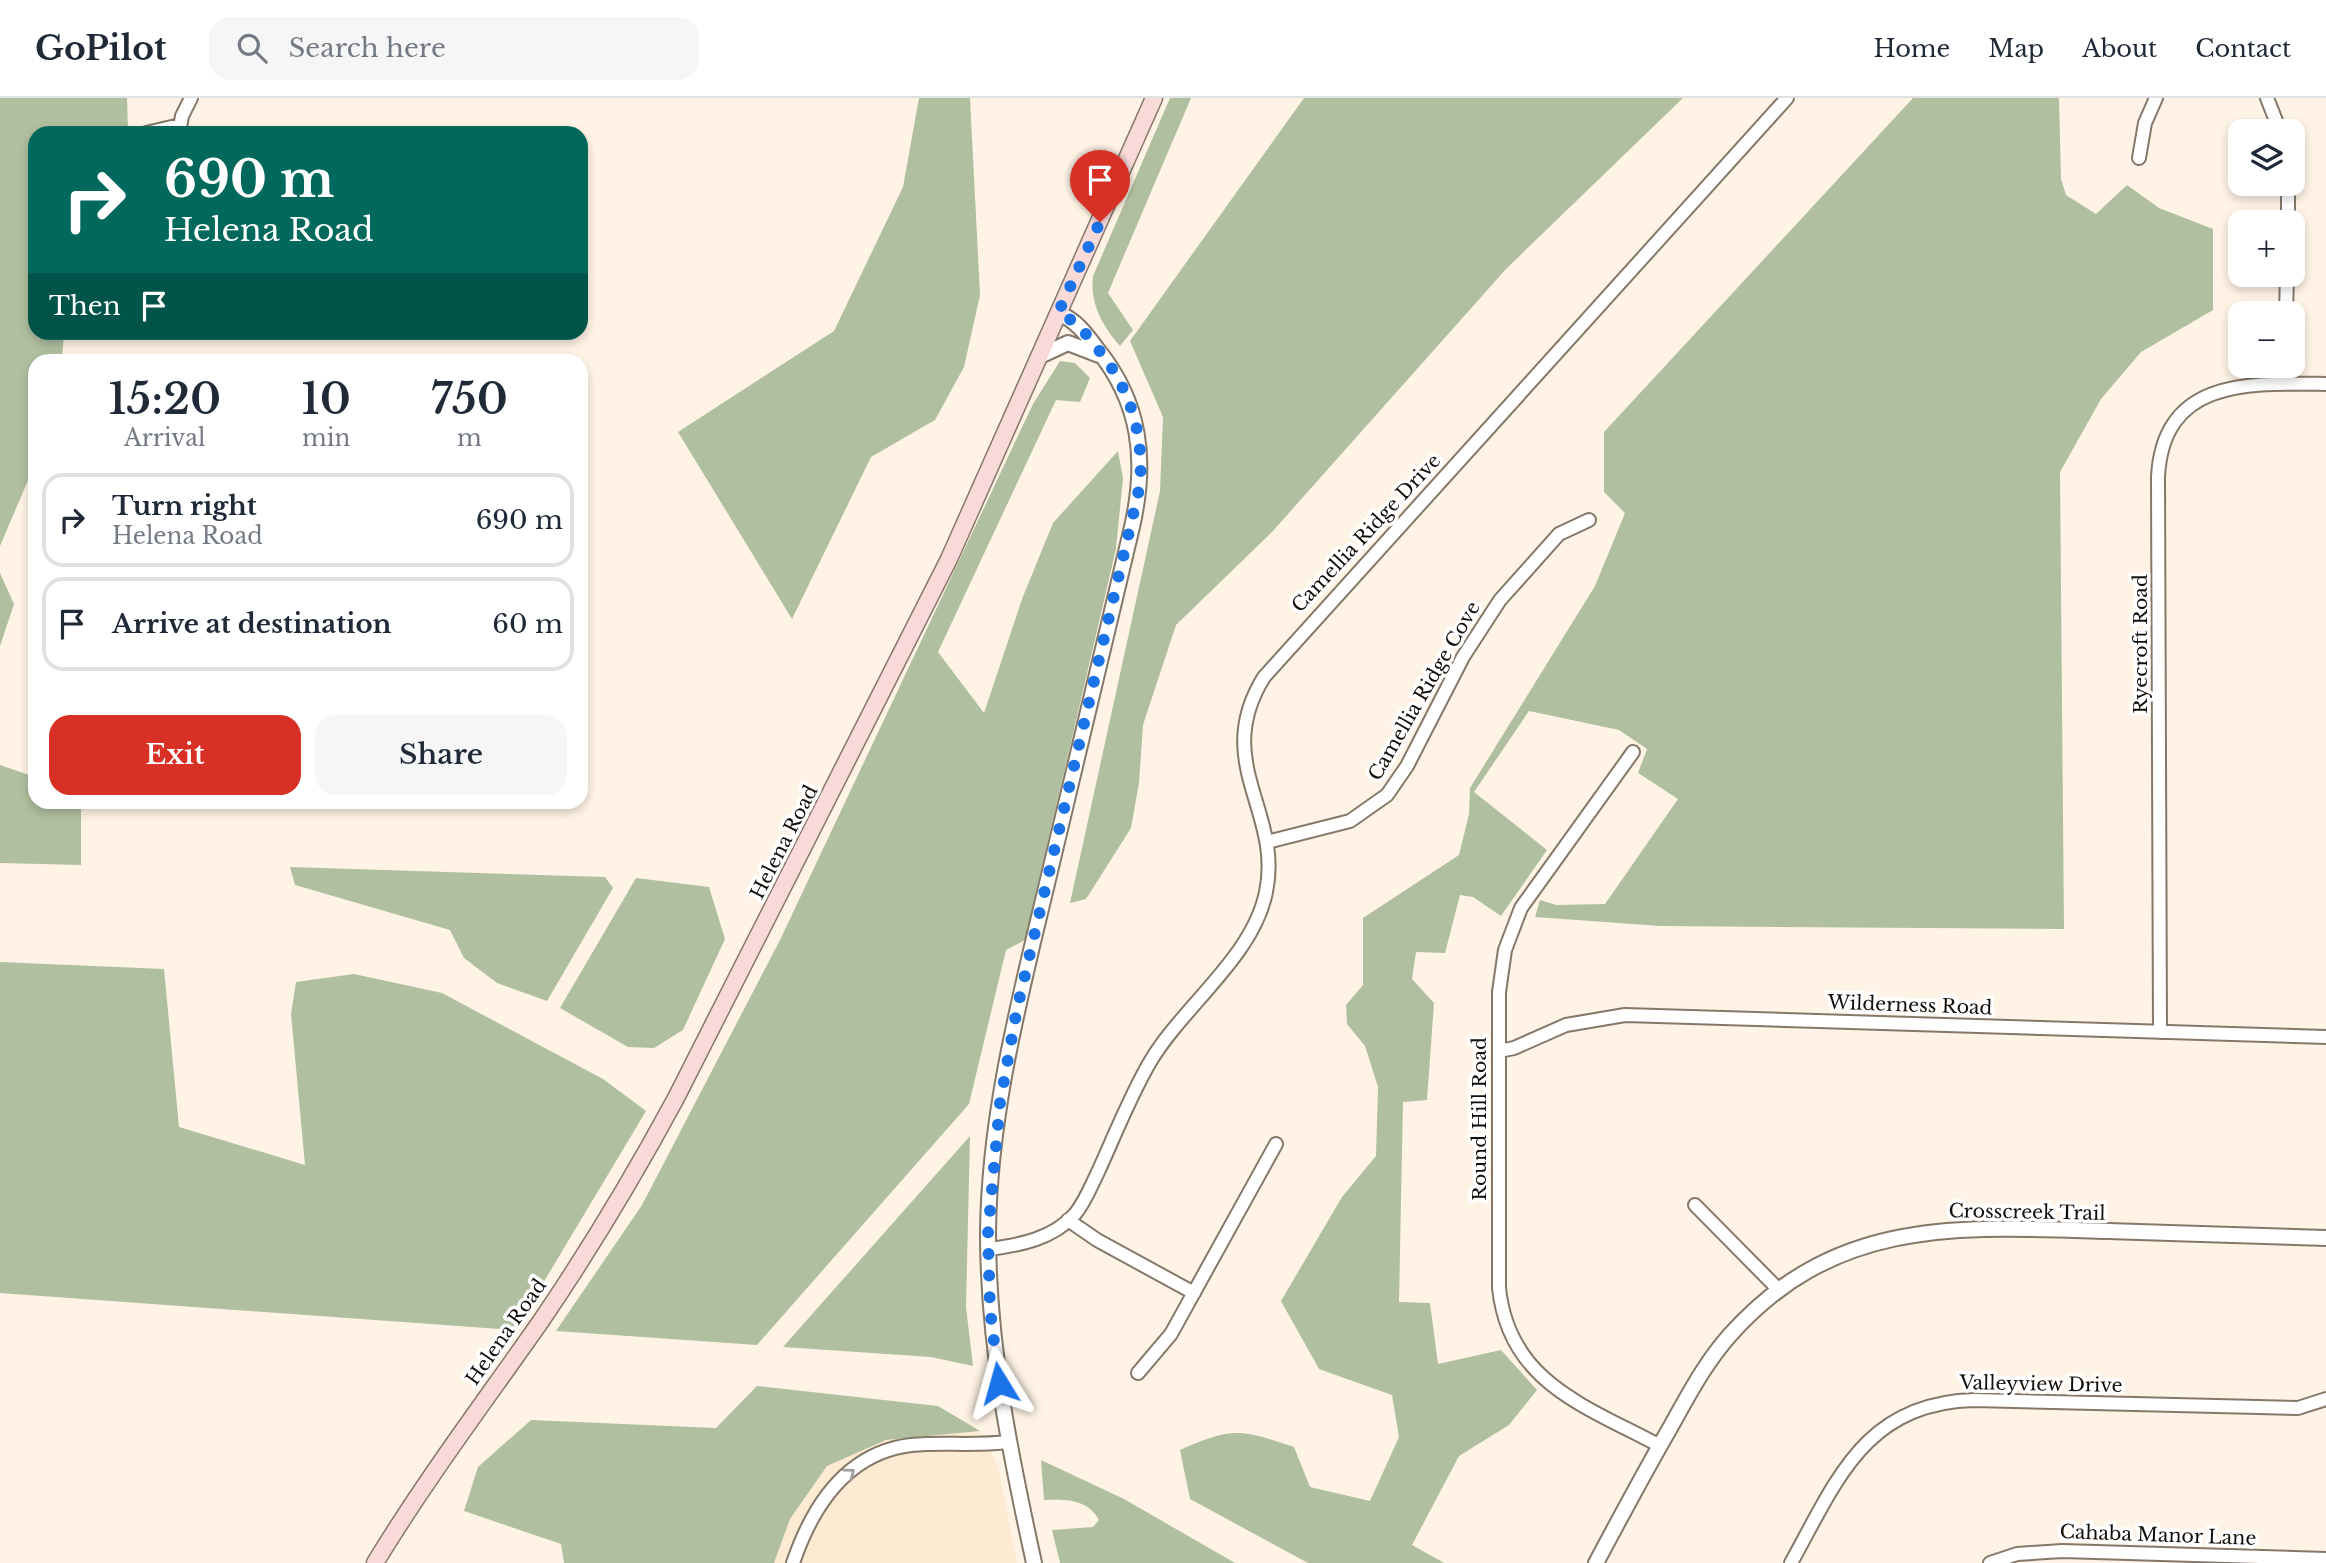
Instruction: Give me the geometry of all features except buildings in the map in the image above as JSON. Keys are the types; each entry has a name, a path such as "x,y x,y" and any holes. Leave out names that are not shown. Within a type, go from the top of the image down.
{"main road":[{"name":"Helena Road","path":"375,1563 425,1485 568,1280 654,1139 898,664 995,462 1154,98"}],"street":[{"path":"180,126 191,98"},
{"name":"Camellia Ridge Drive","path":"1068,1220 1084,1200 1150,1062 1255,925 1267,891 1269,860 1267,842 1247,775 1243,749 1250,704 1264,677 1787,98"},
{"path":"2138,158 2145,124 2156,98"},
{"path":"2267,98 2275,119"},
{"path":"1034,1563 1008,1442 995,1358 989,1249 995,1141 1014,1022 1137,504 1141,471 1136,424 1122,385 1076,323 1058,313"},
{"path":"1040,356 1068,343 1105,359"},
{"path":"2283,378 2283,383"},
{"name":"Ryecroft Road","path":"2160,1032 2159,463 2164,443 2177,422 2202,398 2242,384 2326,384"},
{"name":"Camellia Ridge Cove","path":"1267,842 1350,821 1387,795 1407,766 1463,657 1500,600 1559,534 1589,520"},
{"name":"Round Hill Road","path":"1633,752 1542,876 1512,928 1501,972 1499,1288 1509,1334 1522,1358 1548,1384 1660,1446"},
{"name":"Wilderness Road","path":"1499,1051 1514,1048 1566,1025 1625,1015 2326,1037"},
{"path":"1138,1373 1166,1341 1276,1144"},
{"path":"1695,1205 1779,1290"},
{"path":"989,1249 1038,1239 1068,1220 1097,1240 1194,1293"},
{"name":"Crosscreek Trail","path":"1595,1563 1713,1357 1739,1326 1779,1290 1854,1249 1899,1236 1949,1228 2326,1238"},
{"name":"Valleyview Drive","path":"1791,1563 1847,1462 1887,1424 1917,1409 1943,1402 1974,1400 2287,1409 2313,1405 2326,1399"},
{"path":"793,1563 807,1524 819,1503 858,1466 893,1449 914,1445 1008,1442"},
{"name":"Cahaba Manor Lane","path":"1990,1563 2017,1554 2045,1551 2203,1559 2326,1559"}],"shaded area":[{"path":"980,1431 998,1466 1017,1563 774,1563 790,1519 827,1466 886,1440"}],"green space":[{"path":"0,98 127,98 128,126 28,126 28,340 63,340 62,354 28,354 28,480 0,546"},
{"path":"919,98 970,98 980,295 964,367 935,420 871,457 792,619 678,432 834,331 903,187"},
{"path":"1170,98 1191,98 1108,293 1133,330 1120,346 1095,305 1093,276"},
{"path":"1304,98 1683,98 1506,269 1272,532 1176,625 1143,725 1139,783 1131,828 1086,899 1070,903 1160,491 1163,417 1130,341"},
{"path":"1913,98 2059,98 2061,179 2066,195 2096,214 2127,185 2159,208 2213,229 2213,310 2141,352 2101,399 2060,472 2064,929 1660,926 1535,917 1540,900 1556,905 1605,904 1678,799 1638,773 1647,749 1619,730 1529,711 1474,792 1547,850 1501,916 1473,897 1460,895 1445,953 1416,952 1412,979 1434,1003 1427,1100 1403,1102 1399,1302 1430,1303 1438,1364 1501,1350 1537,1390 1509,1425 1459,1456 1412,1545 1444,1563 1308,1563 1190,1499 1180,1450 1225,1434 1261,1437 1294,1447 1310,1487 1370,1501 1399,1437 1392,1395 1319,1369 1281,1301 1342,1197 1376,1156 1378,1087 1365,1046 1347,1024 1346,1005 1363,985 1363,918 1459,855 1469,814 1470,788 1595,586 1625,513 1604,492 1604,432"},
{"path":"1060,361 1075,363 1090,378 1080,402 1056,400 938,652 984,713 1022,599 1053,523 1118,451 1123,478 1116,549 1025,940 1006,950 969,1104 757,1345 556,1331 642,1205 780,940 1033,404"},
{"path":"0,573 14,604 0,646"},
{"path":"0,765 28,775 28,809 81,809 81,865 0,863"},
{"path":"290,867 605,877 613,888 547,1001 497,983 464,958 450,930 295,885"},
{"path":"636,878 709,887 725,939 683,1030 654,1048 628,1047 560,1008"},
{"path":"0,962 164,969 179,1127 305,1165 291,1014 296,982 354,974 442,993 603,1079 646,1111 515,1330 0,1293"},
{"path":"970,1136 966,1307 973,1366 931,1357 783,1347"},
{"path":"757,1386 938,1406 980,1431 886,1440 827,1466 790,1519 774,1563 564,1563 561,1544 464,1511 478,1467 531,1420 716,1428"},
{"path":"1041,1460 1124,1499 1235,1563 1060,1563 1052,1530 1093,1527 1099,1520 1083,1504 1068,1500 1044,1500"}],"route":[{"path":"999,1383 990,1309 988,1233 1000,1103 1017,1009 1140,485 1141,457 1136,424 1122,385 1112,367 1083,330 1068,317 1058,313 1100,222"}]}
